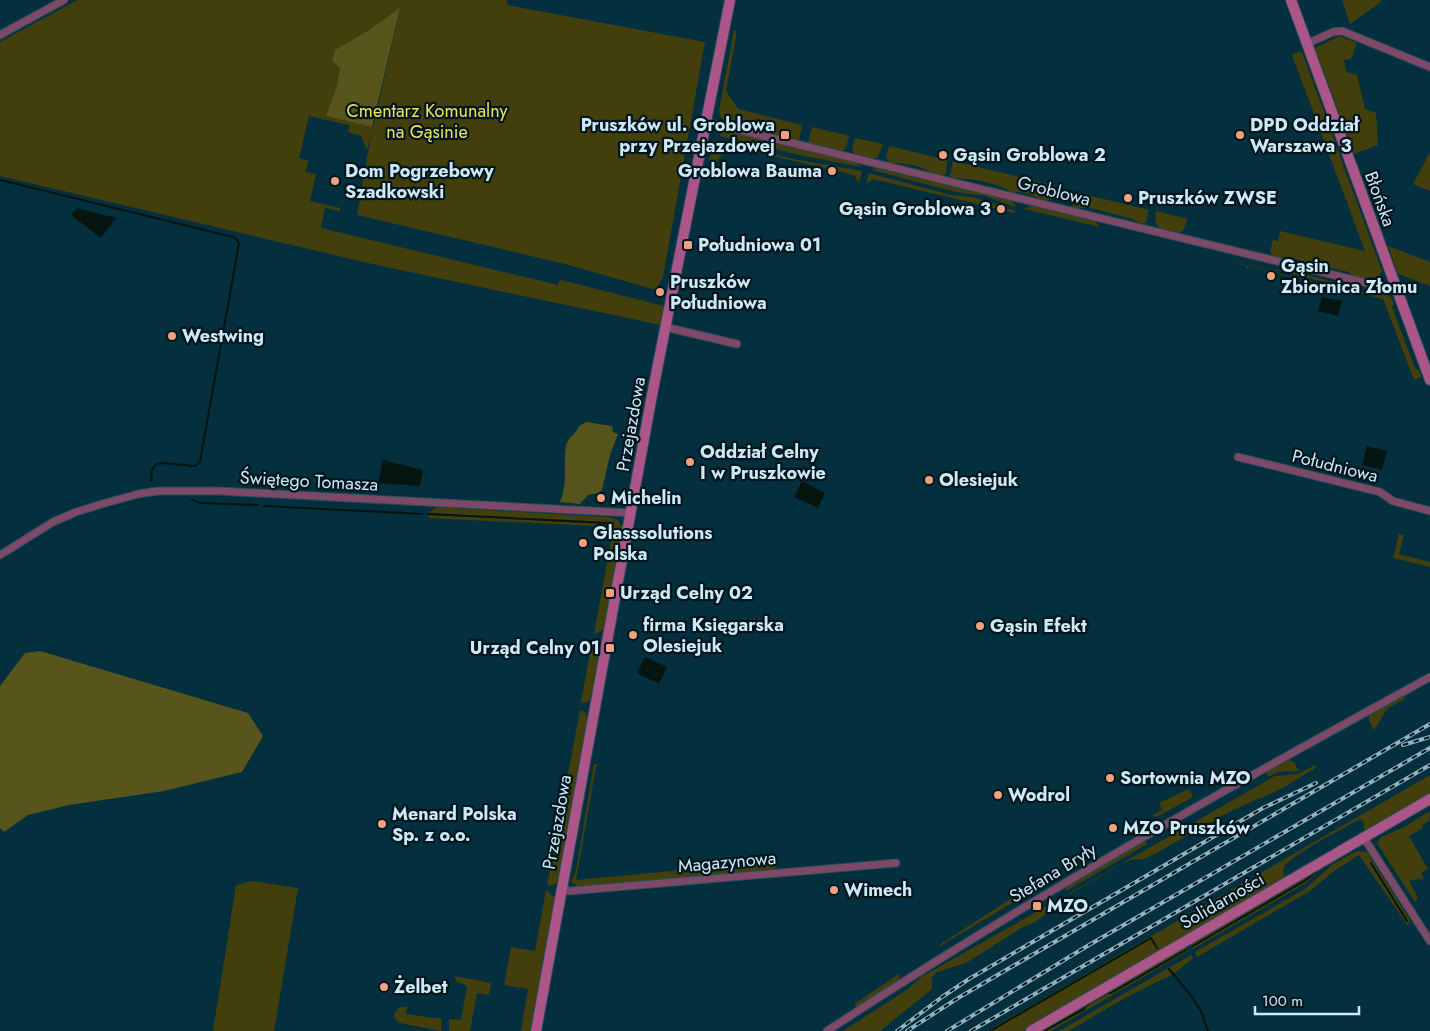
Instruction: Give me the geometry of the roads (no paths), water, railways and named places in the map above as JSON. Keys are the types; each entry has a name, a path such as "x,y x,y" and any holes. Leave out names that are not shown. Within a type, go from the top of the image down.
{"street":[{"path":"0,35 64,0"},
{"name":"Przejazdowa","path":"536,1031 665,327 730,0"},
{"name":"Błońska","path":"1291,0 1394,285 1426,358 1430,380"},
{"path":"1306,44 1333,32 1342,31 1430,67"},
{"name":"Groblowa","path":"706,122 1369,284 1384,287 1394,285"},
{"path":"665,327 737,344"},
{"name":"Południowa","path":"1238,457 1380,492 1393,501 1428,508"},
{"name":"Świętego Tomasza","path":"0,555 38,530 76,512 138,494 158,491 219,491 631,513"},
{"name":"Stefana Bryły","path":"827,1031 929,964 1139,839 1430,678"},
{"name":"Solidarności","path":"1031,1031 1430,799"},
{"path":"1364,838 1430,941"},
{"name":"Magazynowa","path":"561,890 570,891 896,863"}],"waterway":[{"path":"0,180 234,237 239,243 200,462 195,466 156,464 152,470 151,481"},
{"path":"192,500 200,503 258,505"},
{"path":"264,506 423,514"},
{"path":"429,514 608,523"},
{"path":"1371,863 1407,921"},
{"path":"1193,946 1306,880 1322,867"},
{"path":"990,1031 1151,938 1157,948"},
{"path":"1044,1031 1084,1009 1085,1006 1107,993 1111,993 1186,950"},
{"path":"1169,969 1192,997 1202,1013 1208,1031"}],"railway":[{"path":"907,1031 958,998 1430,724"},
{"path":"1403,745 1430,737"},
{"path":"947,1031 1089,945 1430,748"},
{"path":"971,1031 1430,765"},
{"path":"897,1031 969,979 1263,808 1316,783"}],"place":[{"name":"Pruszków ul. Groblowa przy Przejazdowej","path":"785,135"},
{"name":"DPD Oddział Warszawa 3","path":"1240,135"},
{"name":"Gąsin Groblowa 2","path":"943,155"},
{"name":"Groblowa Bauma","path":"832,171"},
{"name":"Dom Pogrzebowy Szadkowski","path":"335,181"},
{"name":"Pruszków ZWSE","path":"1128,198"},
{"name":"Gąsin Groblowa 3","path":"1001,209"},
{"name":"Południowa 01","path":"688,245"},
{"name":"Gąsin Zbiornica Złomu","path":"1271,276"},
{"name":"Pruszków Południowa","path":"660,292"},
{"name":"Westwing","path":"172,336"},
{"name":"Oddział Celny I w Pruszkowie","path":"690,462"},
{"name":"Olesiejuk","path":"929,480"},
{"name":"Michelin","path":"601,498"},
{"name":"Glasssolutions Polska","path":"583,543"},
{"name":"Urząd Celny 02","path":"610,593"},
{"name":"Gąsin Efekt","path":"980,626"},
{"name":"firma Księgarska Olesiejuk","path":"633,635"},
{"name":"Urząd Celny 01","path":"610,648"},
{"name":"Sortownia MZO","path":"1110,778"},
{"name":"Wodrol","path":"998,795"},
{"name":"Menard Polska Sp. z o.o.","path":"382,824"},
{"name":"MZO Pruszków","path":"1113,828"},
{"name":"Wimech","path":"834,890"},
{"name":"MZO","path":"1037,906"},
{"name":"Żelbet","path":"384,987"}],"park label":[{"name":"Cmentarz Komunalny na Gąsinie","path":"427,121"}]}
